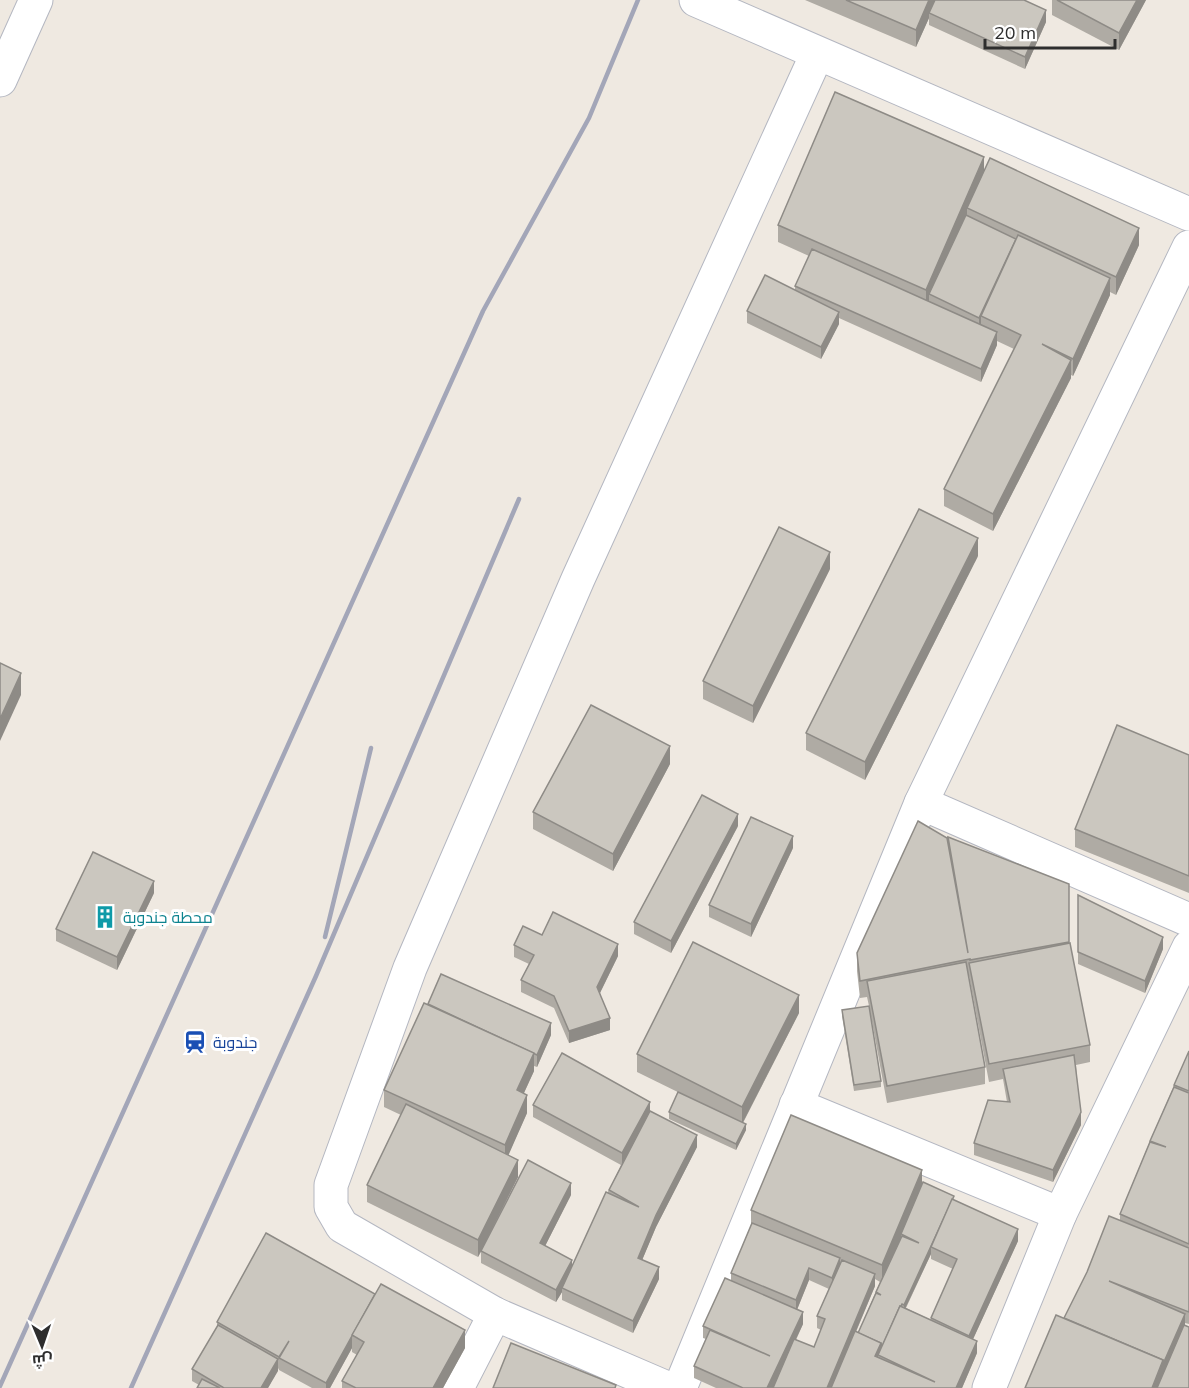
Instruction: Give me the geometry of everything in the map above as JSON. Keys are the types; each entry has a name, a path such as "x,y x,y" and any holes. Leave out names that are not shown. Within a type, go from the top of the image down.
{"street":[{"path":"0,80 36,0"},
{"path":"696,0 1189,214"},
{"path":"667,1388 495,1314 342,1226 331,1207 331,1185 410,968 583,568 817,54"},
{"path":"680,1388 921,803 1189,247"},
{"path":"921,803 1189,920"},
{"path":"989,1388 1060,1214 1189,947"},
{"path":"796,1105 1060,1214"},
{"path":"457,1388 495,1314"}],"building":[{"path":"846,0 929,0 916,30"},
{"path":"935,0 1024,0 1046,10 1025,57 929,13"},
{"path":"1057,0 1137,0 1119,33"},
{"path":"835,92 984,157 926,290 778,225"},
{"path":"990,158 1139,228 1116,277 967,208"},
{"path":"966,215 1016,239 979,318 929,294"},
{"path":"1018,235 1110,278 1073,359 1042,344 1071,360 993,514 944,489 1021,335 981,316"},
{"path":"812,249 997,332 981,369 795,286"},
{"path":"765,275 839,312 821,347 747,311"},
{"path":"919,509 978,538 865,762 806,733"},
{"path":"779,527 830,552 753,706 703,681"},
{"path":"0,663 21,673 0,719"},
{"path":"591,705 670,746 613,854 533,812"},
{"path":"1117,725 1189,755 1189,876 1075,829"},
{"path":"702,795 738,814 671,941 634,922"},
{"path":"751,817 793,836 751,924 709,905"},
{"path":"918,821 947,838 968,953 948,837 1069,884 1069,942 860,981 857,953"},
{"name":"محطة جندوبة","path":"93,852 154,881 117,957 56,929"},
{"path":"1078,895 1163,937 1145,981 1078,952"},
{"path":"553,912 618,944 597,987 610,1018 569,1031 554,996 521,980 534,955 514,945 523,926 542,935"},
{"path":"693,942 799,995 742,1107 637,1054"},
{"path":"1070,943 1090,1045 989,1064 969,963"},
{"path":"966,962 985,1067 887,1086 867,981"},
{"path":"441,974 551,1023 537,1055 428,1004"},
{"path":"424,1003 534,1053 517,1090 527,1095 505,1145 384,1090"},
{"path":"869,1006 881,1081 854,1085 842,1010"},
{"path":"1189,1051 1189,1091 1174,1085"},
{"path":"562,1053 650,1102 622,1153 533,1105"},
{"path":"1074,1055 1081,1112 1053,1170 974,1143 988,1100 1010,1102 1003,1069"},
{"path":"1174,1087 1189,1093 1189,1244 1120,1214 1150,1142 1166,1147 1150,1141"},
{"path":"678,1092 746,1124 736,1144 669,1112"},
{"path":"406,1104 518,1160 478,1240 367,1185"},
{"path":"650,1111 697,1135 656,1215 638,1258 659,1267 633,1321 562,1288 606,1192 639,1207 609,1190"},
{"path":"791,1115 922,1170 882,1265 751,1210"},
{"path":"528,1160 571,1183 540,1243 572,1260 556,1290 481,1251"},
{"path":"923,1182 954,1196 882,1347 881,1343 858,1333 876,1293 881,1295 876,1292 902,1236 919,1243 901,1234"},
{"path":"952,1199 1018,1229 969,1336 931,1318 957,1259 931,1247"},
{"path":"1109,1216 1189,1248 1189,1312 1109,1281 1185,1314 1163,1364 1163,1360 1064,1318 1087,1272"},
{"path":"752,1223 840,1258 832,1278 809,1268 796,1300 731,1273"},
{"path":"266,1233 375,1294 326,1383 279,1358 289,1341 279,1357 217,1322"},
{"path":"842,1260 875,1274 827,1388 773,1388 794,1339 814,1347 825,1319 817,1316"},
{"path":"725,1278 803,1312 767,1388 743,1388 694,1366 710,1330 770,1356 703,1326"},
{"path":"381,1284 465,1330 433,1388 356,1388 342,1381 364,1342 352,1335"},
{"path":"900,1306 977,1341 956,1388 831,1388 855,1331 881,1343 875,1356 935,1382 878,1355"},
{"path":"1056,1315 1163,1360 1152,1388 1025,1388"},
{"path":"218,1325 278,1359 261,1388 224,1388 192,1369"},
{"path":"1184,1325 1189,1327 1189,1388 1157,1388"},
{"path":"511,1343 616,1385 615,1388 493,1388"},
{"path":"202,1379 220,1388 197,1388"}],"railway":[{"path":"0,1386 483,311 589,118 638,0"},
{"path":"131,1388 316,976 519,499"},
{"path":"325,937 371,748"}],"place":[{"name":"محطة جندوبة","path":"105,917"},
{"name":"جندوبة","path":"195,1042"}]}
